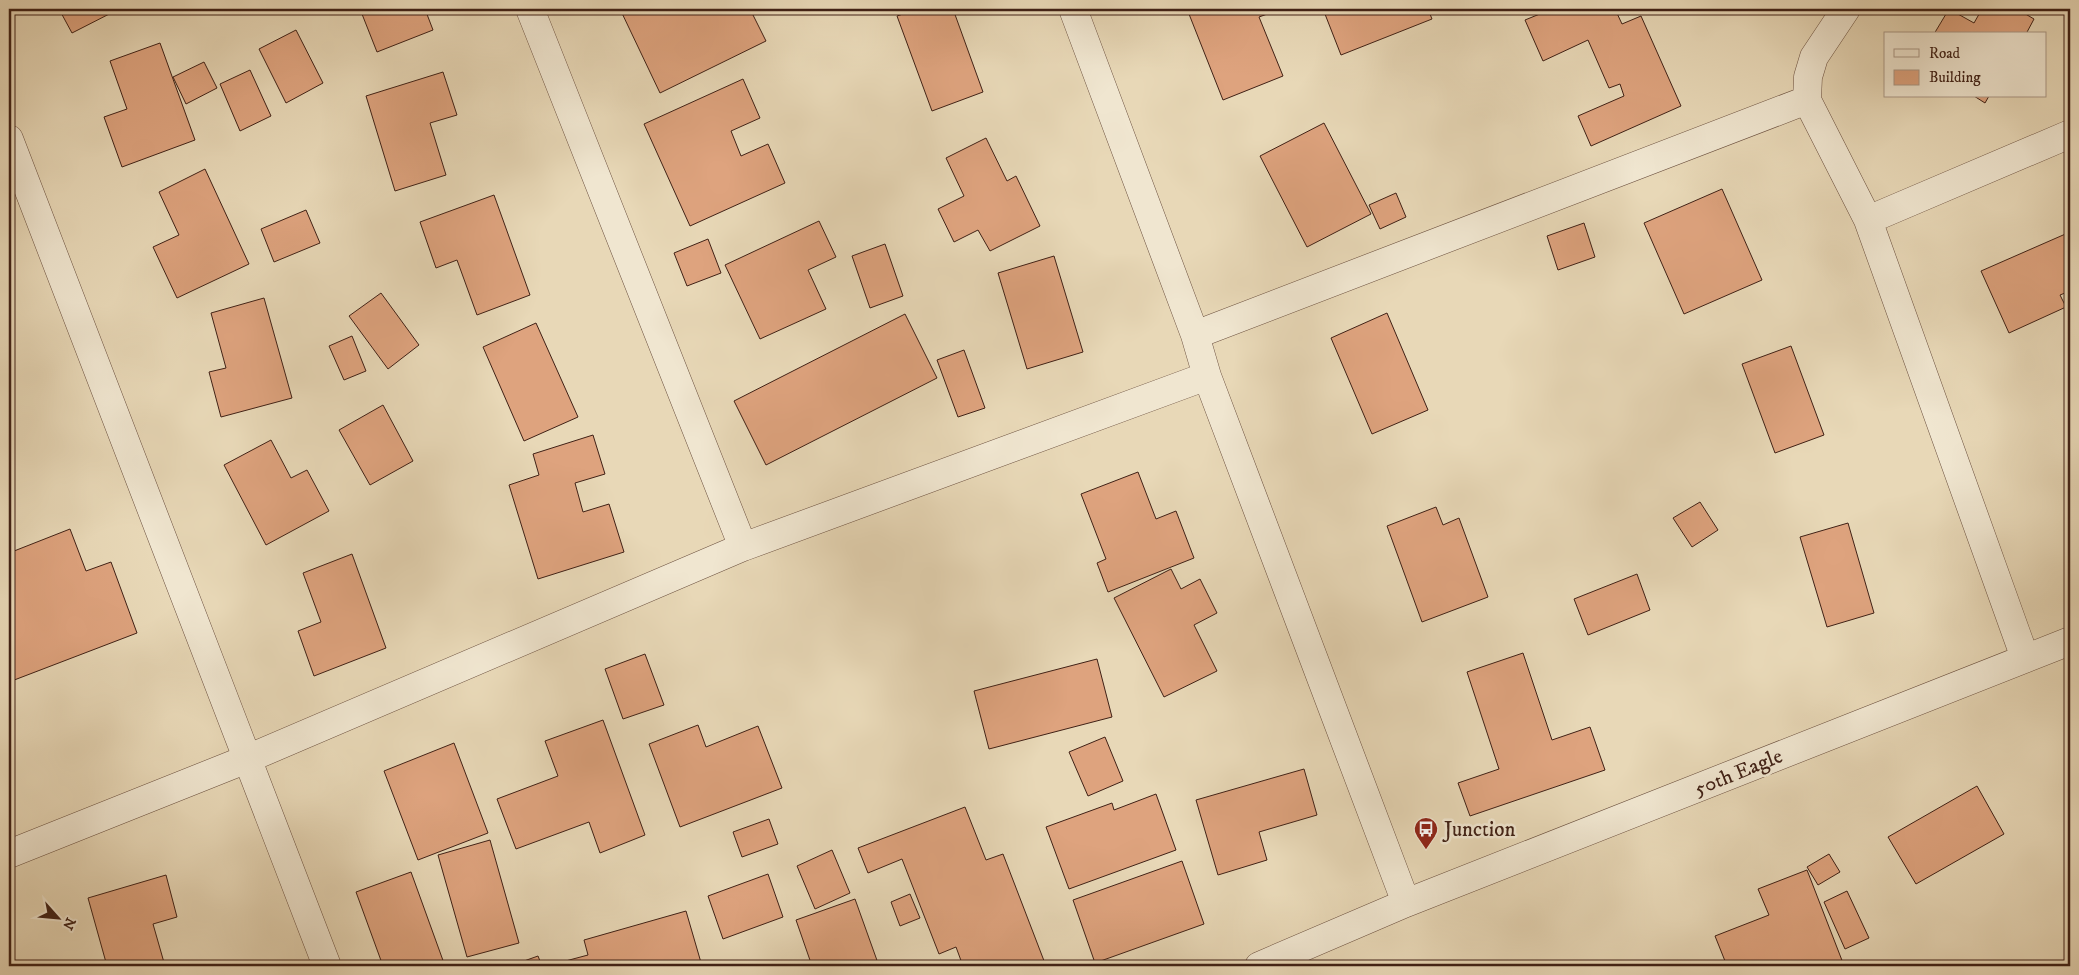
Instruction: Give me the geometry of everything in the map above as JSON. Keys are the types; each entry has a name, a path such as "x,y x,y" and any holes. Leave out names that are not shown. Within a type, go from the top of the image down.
{"street":[{"path":"530,9 743,547"},
{"path":"1073,9 1195,335 1207,376 1406,903"},
{"path":"1846,9 1814,57 1808,77 1808,100 1868,220 2025,658"},
{"path":"1195,335 1808,100"},
{"path":"1868,220 2070,134"},
{"path":"9,139 327,966"},
{"path":"9,854 247,759 743,547 1207,376"},
{"name":"50th Eagle","path":"1259,966 1406,903 2070,641"}],"building":[{"path":"59,9 119,9 72,33"},
{"path":"360,9 425,9 433,30 377,52"},
{"path":"620,9 694,9 695,11 700,9 750,9 766,41 660,93"},
{"path":"918,9 953,9 983,92 932,111 897,16"},
{"path":"1187,9 1268,9 1270,13 1259,17 1283,76 1223,100"},
{"path":"1323,9 1428,9 1432,19 1341,55"},
{"path":"1552,9 1615,9 1622,24 1641,16 1681,106 1591,146 1578,116 1624,96 1620,84 1609,88 1588,40 1543,61 1525,20"},
{"path":"1949,9 1974,23 1982,9 2017,9 2034,19 2027,32 1935,32"},
{"path":"296,30 323,83 286,103 259,49"},
{"path":"160,43 195,140 122,167 104,117 127,109 110,61"},
{"path":"204,62 217,88 186,104 173,77"},
{"path":"250,70 271,116 240,131 220,84"},
{"path":"443,72 457,115 430,123 446,175 395,191 366,96"},
{"path":"743,79 760,118 731,131 741,156 768,144 785,183 690,226 644,124"},
{"path":"1977,98 1988,98 1985,103"},
{"path":"1324,123 1371,214 1307,247 1260,156"},
{"path":"986,138 1007,181 1016,176 1040,226 990,251 978,230 954,242 938,209 964,196 946,158"},
{"path":"205,169 249,264 177,298 153,247 179,235 159,192"},
{"path":"1722,189 1762,280 1684,314 1644,223"},
{"path":"1396,193 1406,217 1380,229 1369,205"},
{"path":"494,195 530,295 477,315 457,260 436,268 420,222"},
{"path":"306,210 320,243 274,262 261,229"},
{"path":"819,221 836,257 808,270 826,309 760,339 725,265"},
{"path":"1584,223 1595,257 1558,270 1547,236"},
{"path":"2070,232 2070,291 2060,295 2066,307 2009,333 1981,271"},
{"path":"708,239 721,273 687,286 674,253"},
{"path":"885,244 903,296 870,308 852,256"},
{"path":"1054,256 1083,352 1027,369 998,273"},
{"path":"381,293 419,345 388,369 349,316"},
{"path":"264,298 292,398 221,417 209,372 226,368 211,313"},
{"path":"1387,313 1428,410 1372,434 1331,338"},
{"path":"905,314 937,378 766,465 734,401"},
{"path":"536,323 578,417 524,441 483,347"},
{"path":"352,336 366,371 344,380 329,346"},
{"path":"1791,346 1824,435 1775,453 1742,364"},
{"path":"964,350 985,408 958,417 937,360"},
{"path":"383,405 413,461 370,485 339,430"},
{"path":"593,435 605,474 575,483 583,512 609,504 624,552 538,579 509,485 539,475 533,454"},
{"path":"271,440 291,478 307,470 329,511 266,545 224,465"},
{"path":"1138,472 1156,519 1176,511 1194,558 1108,592 1097,563 1106,559 1081,494"},
{"path":"1700,502 1718,530 1692,547 1673,518"},
{"path":"1436,507 1443,525 1459,518 1488,597 1422,622 1387,526"},
{"path":"1848,523 1874,613 1827,627 1800,537"},
{"path":"70,529 86,571 111,562 137,633 9,682 9,553"},
{"path":"352,554 386,648 314,676 298,631 321,622 303,573"},
{"path":"1171,569 1181,589 1200,579 1217,613 1194,625 1217,671 1164,697 1114,598"},
{"path":"1637,574 1650,610 1588,635 1574,599"},
{"path":"1523,653 1552,740 1590,727 1605,770 1470,816 1458,783 1499,769 1467,672"},
{"path":"645,654 664,705 623,719 605,669"},
{"path":"1097,659 1112,717 989,749 974,691"},
{"path":"603,720 645,835 600,853 589,822 516,849 497,799 558,776 545,741"},
{"path":"698,725 706,747 758,726 782,788 680,827 649,744"},
{"path":"1105,737 1123,781 1088,796 1069,752"},
{"path":"454,743 488,833 418,860 384,771"},
{"path":"1304,769 1317,815 1259,832 1267,860 1218,875 1196,800"},
{"path":"1977,786 2004,834 1916,884 1888,837"},
{"path":"1156,794 1176,850 1069,889 1046,827 1112,803 1114,810"},
{"path":"965,807 986,860 1003,854 1046,966 963,966 956,947 939,954 902,859 868,873 858,848"},
{"path":"769,819 778,844 742,857 733,832"},
{"path":"490,840 519,943 467,957 438,855"},
{"path":"832,850 850,893 815,909 797,866"},
{"path":"1829,854 1840,872 1818,885 1807,867"},
{"path":"1182,861 1204,924 1095,963 1073,900"},
{"path":"1807,870 1843,963 1835,966 1727,966 1715,936 1769,915 1758,889"},
{"path":"411,872 445,966 383,966 356,892"},
{"path":"768,874 783,917 723,939 708,896"},
{"path":"166,875 177,917 153,924 165,966 107,966 88,898"},
{"path":"1847,891 1869,938 1845,949 1824,902"},
{"path":"910,894 920,918 900,926 891,902"},
{"path":"855,899 879,966 812,966 796,920"},
{"path":"686,911 702,966 559,966 558,963 588,955 584,940"},
{"path":"538,956 542,966 510,966"}],"place":[{"name":"Junction","path":"1426,850"}]}
